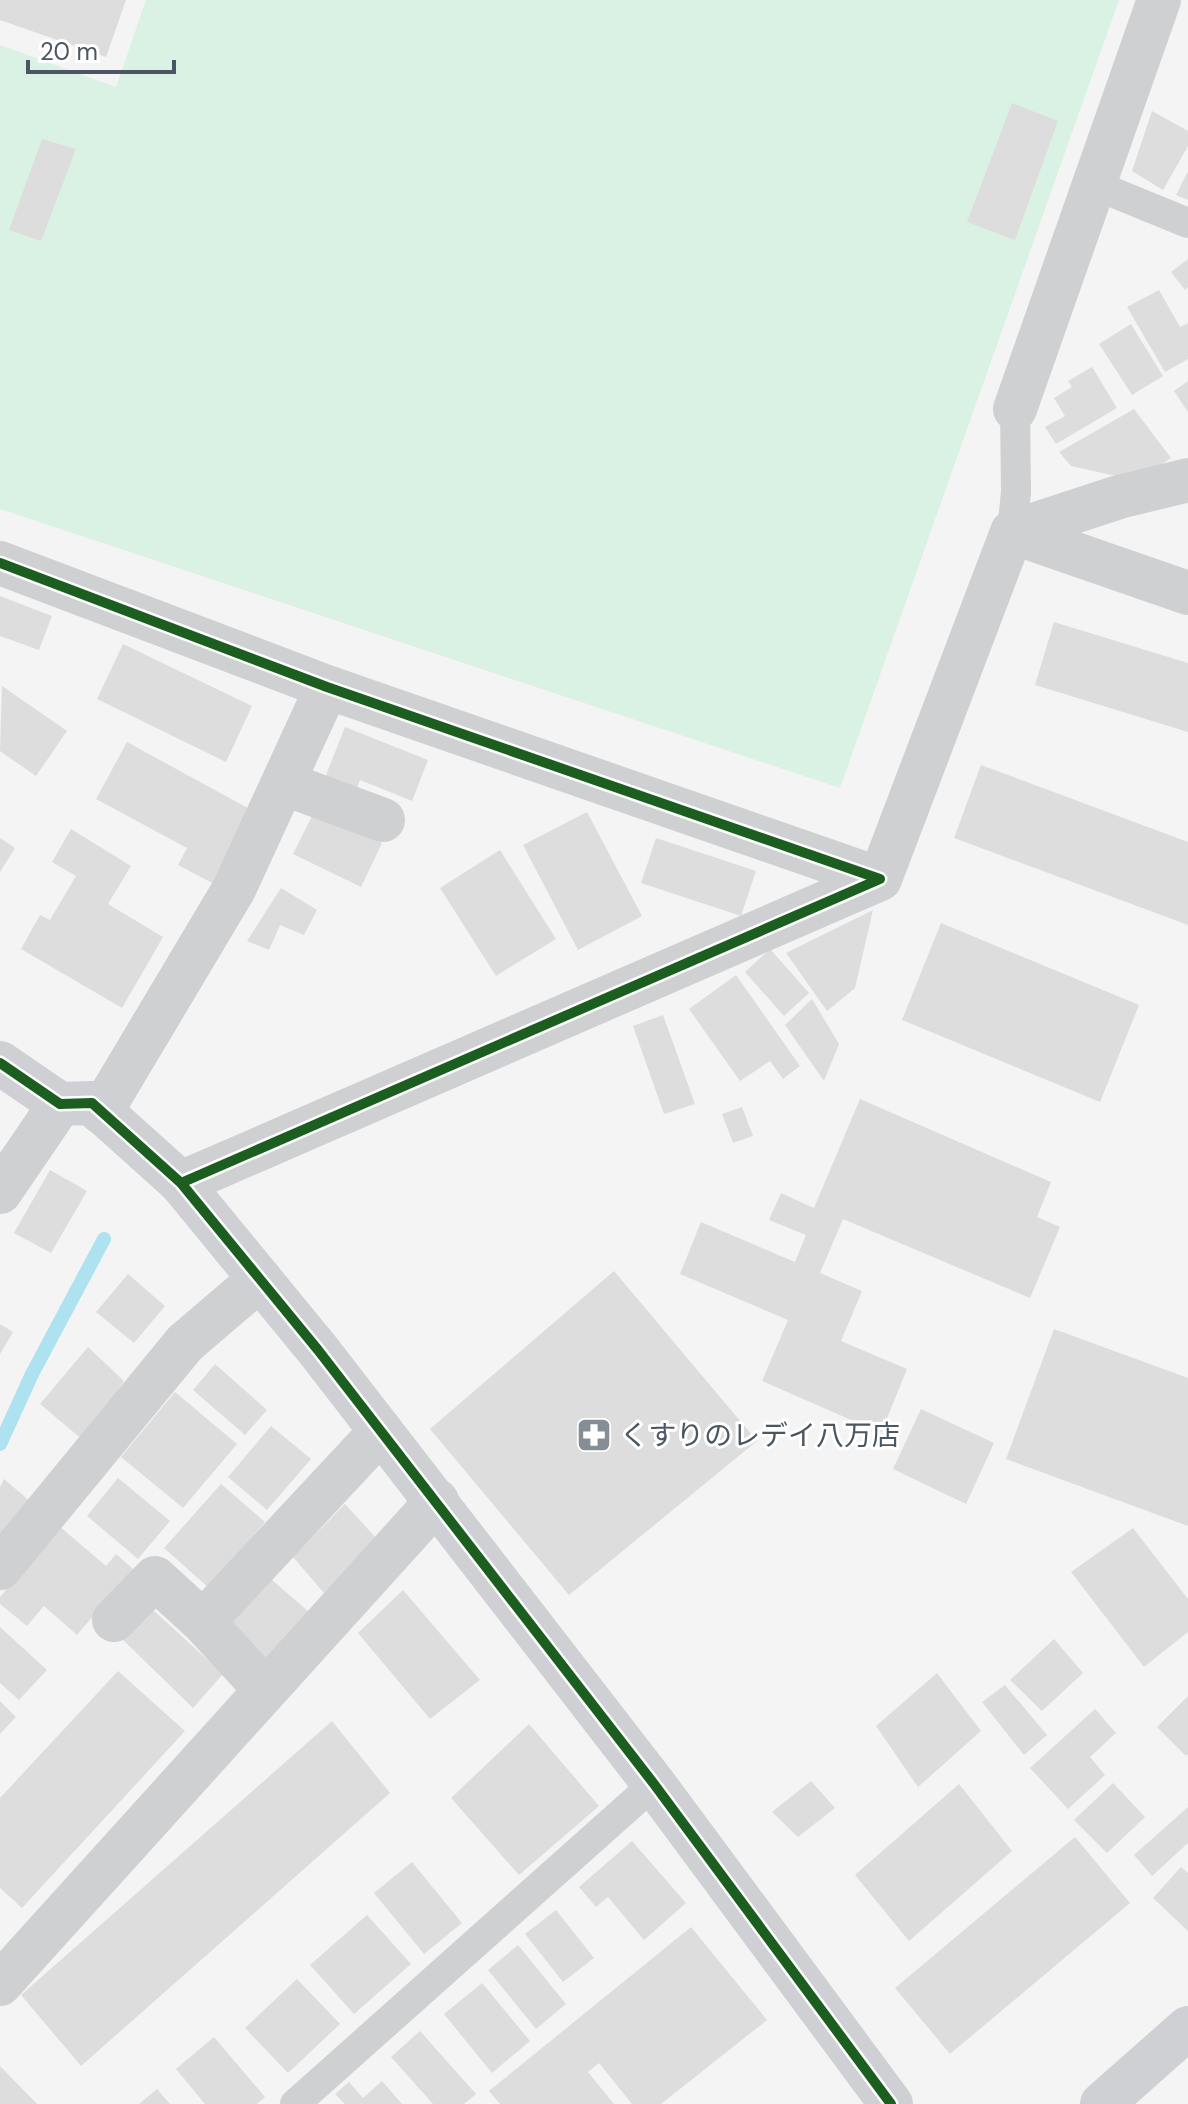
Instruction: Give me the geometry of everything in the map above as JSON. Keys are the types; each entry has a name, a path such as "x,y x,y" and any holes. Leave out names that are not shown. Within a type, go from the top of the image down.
{"street":[{"path":"1015,409 1159,0"},
{"path":"1012,532 1119,497 1188,480"},
{"path":"1012,532 1188,593"},
{"path":"181,1183 880,879 1012,532"},
{"path":"0,563 327,687 880,879"},
{"path":"0,1192 80,1108 234,889 327,687"},
{"path":"283,783 383,820"},
{"path":"3,1068 80,1108 181,1183 437,1501 654,1784 891,2104"},
{"path":"0,1568 185,1343 260,1279"},
{"path":"203,1622 381,1431"},
{"path":"0,1984 437,1501"},
{"path":"114,1620 155,1578 203,1622 266,1690"},
{"path":"1102,2104 1188,2028"}],"lane":[{"path":"1095,185 1188,223"},
{"path":"1012,532 1016,492 1015,409"},
{"path":"295,2104 654,1784"}],"green space":[{"path":"146,0 1119,0 840,788 0,509 0,45 116,87"}],"building":[{"path":"0,0 126,0 106,57 0,20"},
{"path":"1012,103 1058,121 1015,240 967,222"},
{"path":"1152,111 1188,131 1188,146 1163,190 1132,171"},
{"path":"42,139 76,149 41,241 9,230"},
{"path":"1188,171 1188,200 1176,195"},
{"path":"1188,259 1188,287 1185,290 1171,272"},
{"path":"1159,290 1180,327 1188,323 1188,359 1165,372 1127,307"},
{"path":"1131,324 1163,376 1132,395 1099,344"},
{"path":"1092,367 1117,408 1056,444 1045,427 1065,416 1054,398 1072,387 1068,381"},
{"path":"1188,381 1188,412 1174,391"},
{"path":"1134,409 1171,458 1138,481 1071,466 1059,452"},
{"path":"0,596 52,616 39,650 0,636"},
{"path":"1054,622 1188,663 1188,732 1035,685"},
{"path":"123,644 252,706 226,762 97,699"},
{"path":"2,686 67,731 36,776 0,751"},
{"path":"345,727 428,760 412,801 360,780 355,793 324,780"},
{"path":"127,742 255,812 216,885 178,865 187,848 96,799"},
{"path":"981,765 1188,842 1188,925 954,838"},
{"path":"315,810 382,843 361,887 293,854"},
{"path":"587,812 642,916 578,950 523,845"},
{"path":"71,829 131,866 108,904 163,937 122,1008 21,949 40,915 50,920 76,876 52,862"},
{"path":"0,838 15,848 0,872"},
{"path":"656,838 756,871 741,916 641,883"},
{"path":"500,850 556,939 496,976 440,888"},
{"path":"281,888 317,910 304,935 280,925 269,950 247,941"},
{"path":"873,910 855,988 827,1011 786,953"},
{"path":"941,923 1139,1005 1100,1102 902,1020"},
{"path":"770,949 809,993 784,1016 745,972"},
{"path":"736,975 800,1066 783,1079 770,1061 740,1081 689,1009"},
{"path":"812,999 839,1044 824,1081 785,1025"},
{"path":"663,1015 695,1104 664,1114 633,1026"},
{"path":"860,1099 1051,1182 1037,1217 1060,1227 1030,1298 843,1219 820,1273 862,1291 841,1341 907,1369 881,1433 762,1381 788,1320 680,1274 701,1222 795,1262 806,1235 769,1220 781,1193 814,1208"},
{"path":"742,1107 753,1136 733,1143 722,1114"},
{"path":"50,1170 87,1191 51,1253 14,1233"},
{"name":"くすりのレデイ八万店","path":"614,1271 757,1441 569,1595 430,1429"},
{"path":"128,1274 165,1306 134,1343 96,1312"},
{"path":"0,1324 13,1332 0,1354"},
{"path":"1054,1329 1188,1378 1188,1526 1006,1459"},
{"path":"88,1347 124,1381 84,1441 40,1404"},
{"path":"215,1364 267,1410 245,1435 193,1390"},
{"path":"175,1392 237,1444 183,1508 121,1457"},
{"path":"921,1409 994,1443 966,1504 893,1469"},
{"path":"271,1426 311,1459 267,1510 228,1477"},
{"path":"118,1478 170,1521 138,1559 87,1516"},
{"path":"4,1479 31,1502 0,1546 0,1487"},
{"path":"221,1484 265,1522 208,1587 164,1548"},
{"path":"345,1504 378,1540 324,1593 293,1557"},
{"path":"59,1526 106,1566 116,1554 133,1569 77,1635 44,1606 27,1626 0,1604 0,1597"},
{"path":"1133,1528 1188,1599 1188,1632 1144,1667 1071,1572"},
{"path":"271,1579 309,1612 266,1659 227,1622"},
{"path":"403,1590 480,1680 430,1719 358,1633"},
{"path":"152,1609 223,1674 193,1708 119,1636"},
{"path":"0,1627 47,1670 19,1700 0,1683"},
{"path":"1054,1639 1083,1673 1042,1711 1010,1680"},
{"path":"118,1671 185,1731 22,1908 0,1888 0,1798"},
{"path":"937,1673 981,1731 918,1787 876,1726"},
{"path":"1005,1685 1047,1735 1024,1755 982,1702"},
{"path":"1188,1696 1188,1754 1186,1756 1157,1727"},
{"path":"0,1701 16,1717 0,1734"},
{"path":"1095,1709 1116,1733 1090,1757 1105,1775 1068,1809 1030,1768"},
{"path":"332,1721 390,1793 81,2066 21,1995"},
{"path":"529,1724 599,1806 519,1875 451,1798"},
{"path":"811,1781 835,1808 798,1837 772,1812"},
{"path":"1113,1783 1145,1817 1107,1853 1074,1820"},
{"path":"959,1784 1012,1851 909,1941 855,1875"},
{"path":"1188,1807 1188,1843 1152,1876 1134,1855"},
{"path":"1075,1837 1130,1903 950,2054 895,1988"},
{"path":"632,1841 686,1903 644,1940 608,1897 596,1907 579,1887"},
{"path":"412,1862 462,1923 424,1954 374,1893"},
{"path":"1181,1867 1188,1873 1188,1931 1153,1898"},
{"path":"556,1910 594,1958 563,1982 525,1934"},
{"path":"367,1915 411,1964 354,2014 310,1965"},
{"path":"691,1927 767,2020 661,2104 632,2104 599,2063 588,2072 614,2104 500,2104 489,2091"},
{"path":"518,1945 566,2004 536,2029 488,1970"},
{"path":"297,1979 340,2024 288,2073 245,2028"},
{"path":"482,1983 530,2041 492,2073 444,2014"},
{"path":"420,2031 476,2094 464,2104 433,2104 391,2057"},
{"path":"214,2037 265,2097 257,2104 205,2104 176,2069"},
{"path":"0,2066 37,2104 0,2104"},
{"path":"382,2081 402,2104 345,2104 335,2094 349,2082 363,2098"},
{"path":"157,2089 170,2104 139,2104"}],"waterway":[{"path":"0,1444 32,1374 104,1239"}],"cycle path":[{"path":"0,563 327,687 880,879 181,1183"},
{"path":"0,1063 60,1104 92,1103 181,1183 318,1350 654,1784 891,2104"}],"place":[{"name":"くすりのレデイ八万店","path":"594,1435"}]}
